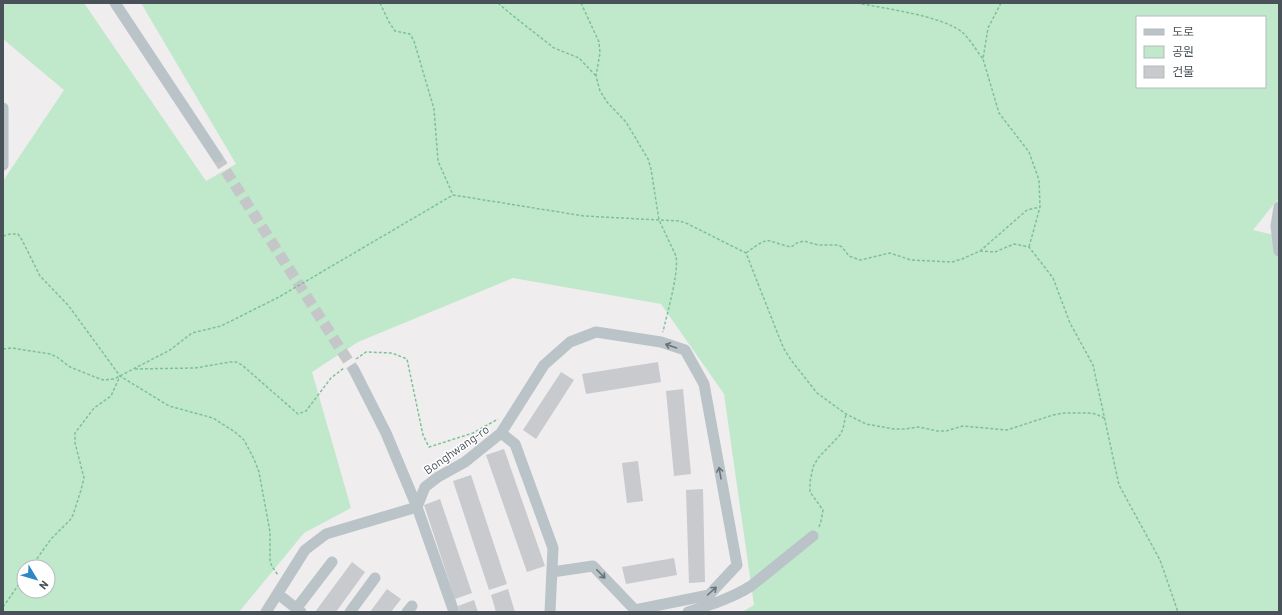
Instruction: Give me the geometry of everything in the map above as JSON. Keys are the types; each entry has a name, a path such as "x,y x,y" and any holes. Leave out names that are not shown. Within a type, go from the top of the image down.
{"street":[{"path":"115,3 143,42 217,156"},
{"path":"3,108 3,165"},
{"path":"1279,207 1276,226 1279,251"},
{"path":"501,433 544,365 570,342 596,332 661,342 684,350 704,384 737,566 709,595 635,610 593,566 552,572"},
{"path":"352,365 386,433 418,507 454,612"},
{"name":"Bonghwang-ro","path":"418,507 425,487 438,477 465,462 501,433 515,444 553,548 550,612"},
{"path":"266,612 305,550 326,534 418,507"},
{"path":"688,612 723,601 742,592 814,536"},
{"path":"278,594 298,610 332,562"},
{"path":"350,612 375,578"}],"path":[{"path":"380,3 395,32 410,34 414,41 434,109 438,161 453,195"},
{"path":"498,3 512,16 554,48 579,58 596,76 603,97 626,122 648,159 659,220 674,250 677,262 661,342"},
{"path":"581,3 599,42 600,53 596,76"},
{"path":"857,3 943,22 962,32 983,59 999,112 1025,146 1032,159 1039,180 1040,207 1029,247"},
{"path":"983,59 988,28 1001,3"},
{"path":"3,349 12,348 50,354 57,357 70,367 100,379 110,380 170,350 192,333 221,326 279,297 453,195 584,216 679,221 686,223 746,253 784,349 817,393 846,414 866,424 877,427 904,429 919,427 937,431 946,431 963,426 1007,430 1053,415 1064,413 1096,414 1104,418"},
{"path":"746,253 759,243 767,240 791,247 804,241 818,245 838,245 842,247 849,256 860,260 890,253 911,260 952,262 980,251 1027,210 1040,207"},
{"path":"3,236 18,234 40,276 68,305 120,376 169,406 213,418 244,440 259,472 270,532 270,562 277,574 287,580"},
{"path":"980,251 995,252 1014,244 1029,247 1052,278 1070,324 1093,365 1119,485 1160,560 1178,612"},
{"path":"133,369 195,368 236,362 242,365 298,414 306,411 331,378 352,365 366,352 392,352 407,359 423,435 429,447 473,433 501,416 510,420"},
{"path":"37,559 52,539 70,520 82,490 84,478 75,443 76,433 80,424 98,404 111,396 120,376"},
{"path":"814,536 823,514 821,507 812,497 810,492 813,467 818,458 840,435 843,429 846,414"},
{"path":"3,607 16,588"}],"green space":[{"path":"3,3 84,3 206,181 236,164 141,3 1279,3 1279,198 1253,230 1279,236 1279,612 742,612 754,605 724,394 661,304 513,278 358,342 312,372 351,508 304,533 239,612 3,612 3,181 64,90 3,39"}],"building":[{"path":"658,362 661,382 586,394 582,374"},
{"path":"561,372 574,380 536,439 523,430"},
{"path":"683,389 691,474 674,476 666,391"},
{"path":"504,449 545,566 527,572 486,455"},
{"path":"638,461 643,501 627,503 622,463"},
{"path":"471,475 507,584 489,590 453,481"},
{"path":"703,489 705,582 689,583 686,490"},
{"path":"440,499 472,593 455,599 424,505"},
{"path":"674,558 677,575 626,584 622,567"},
{"path":"352,562 365,572 336,612 315,612"},
{"path":"387,589 401,599 391,612 370,612"},
{"path":"508,589 515,612 496,612 491,595"},
{"path":"474,600 478,612 460,612 458,606"}],"tunnel":[{"path":"217,157 354,370"}]}
